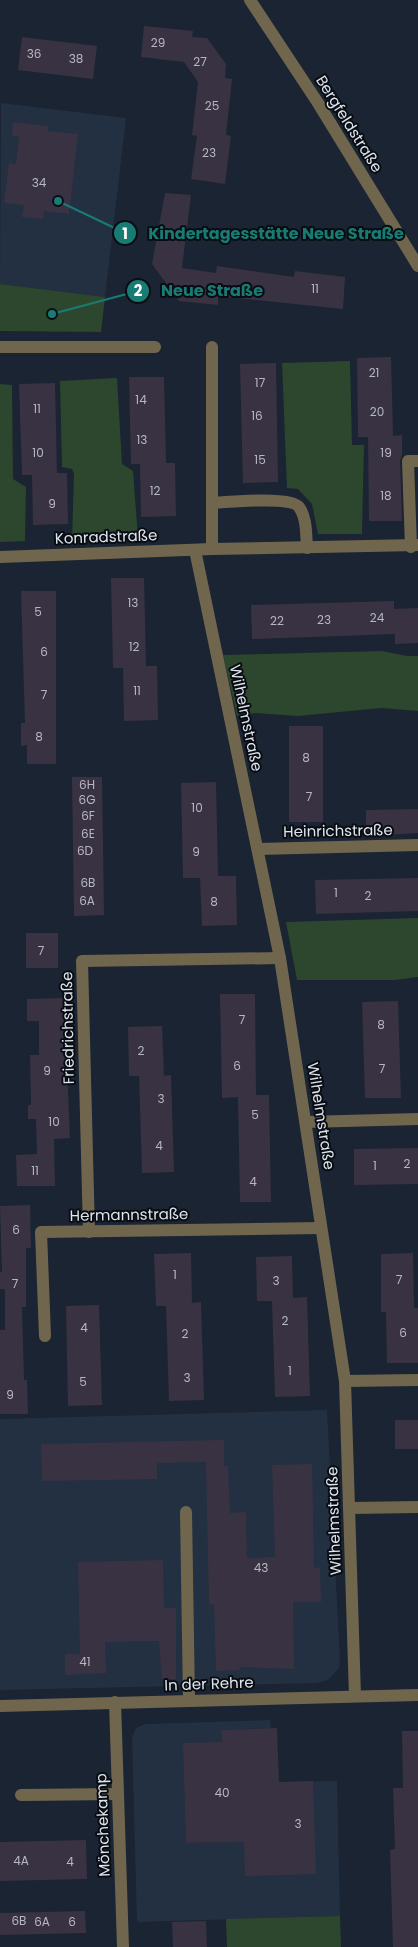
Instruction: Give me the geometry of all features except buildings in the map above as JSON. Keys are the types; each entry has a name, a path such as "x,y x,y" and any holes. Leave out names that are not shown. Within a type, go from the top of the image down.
{"street":[{"name":"Bergfeldstraße","path":"250,0 318,103 418,266"},
{"path":"0,347 155,347"},
{"path":"212,347 212,549"},
{"path":"415,546 408,461 418,461"},
{"path":"212,503 282,501 296,503 300,508 305,523 307,548"},
{"name":"Konradstraße","path":"0,557 212,549 415,546"},
{"name":"Wilhelmstraße","path":"195,550 280,958 345,1381 355,1696"},
{"name":"Heinrichstraße","path":"258,849 418,845"},
{"name":"Friedrichstraße","path":"89,1232 82,961 280,958"},
{"path":"306,1122 418,1119"},
{"name":"Hermannstraße","path":"45,1336 41,1232 321,1228"},
{"path":"345,1381 418,1380"},
{"path":"350,1508 418,1507"},
{"path":"186,1512 189,1700"},
{"name":"In der Rehre","path":"0,1706 418,1695"},
{"name":"Mönchekamp","path":"115,1702 123,1947"},
{"path":"22,1795 118,1794"}],"shaded area":[{"path":"1,103 126,118 105,297 0,284"},
{"path":"327,1410 340,1659 339,1668 328,1680 317,1683 0,1690 0,1419"},
{"path":"270,1720 271,1728 221,1730 222,1742 186,1843 261,1841 259,1783 337,1781 340,1916 137,1922 132,1737 136,1728 145,1724"}],"green space":[{"path":"0,284 105,297 101,332 0,331"},
{"path":"350,361 352,445 364,445 362,534 318,534 312,504 298,489 287,488 282,363"},
{"path":"117,378 122,464 133,471 138,537 72,540 74,474 72,469 62,467 60,381"},
{"path":"0,384 12,385 13,479 26,487 25,541 0,542"},
{"path":"382,651 407,656 418,656 418,711 381,708 298,716 255,713 237,716 223,655"},
{"path":"418,918 418,977 395,980 297,980 286,922"},
{"path":"340,1916 341,1947 227,1947 226,1919"}],"place":[{"name":"Kindertagesstätte Neue Straße","path":"58,201"},
{"name":"Neue Straße","path":"52,314"}]}
